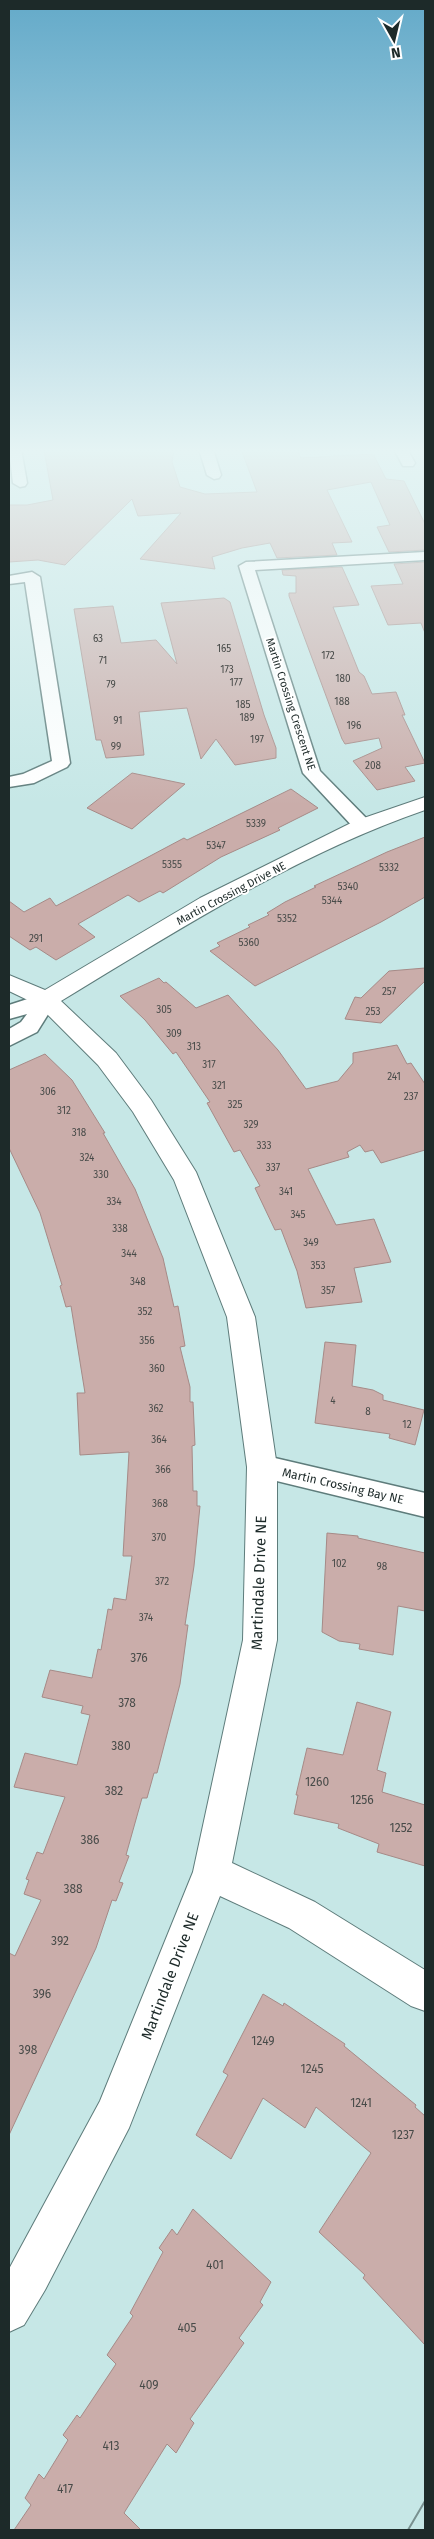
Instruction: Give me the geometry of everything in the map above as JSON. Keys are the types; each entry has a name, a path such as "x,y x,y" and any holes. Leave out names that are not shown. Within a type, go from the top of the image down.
{"street":[{"name":"Martin Crossing Crescent NE","path":"246,567 312,773 362,825"},
{"path":"9,580 32,577 61,764 28,779 9,782"},
{"name":"Martin Crossing Drive NE","path":"9,1012 46,1000 208,904 362,825 425,803"},
{"name":"Martindale Drive NE","path":"9,982 46,1000 107,1060 142,1106 187,1179 241,1317 262,1467 260,1640 221,1833 211,1872 115,2114 30,2275 9,2310"},
{"name":"Martin Crossing Drive NE","path":"9,1039 29,1026 46,1000"},
{"name":"Martin Crossing Bay NE","path":"262,1467 425,1505"},
{"path":"211,1872 302,1916 425,1992"}],"building":[{"path":"342,567 359,605 333,607 359,672 364,676 372,694 396,692 405,715 402,715 425,763 405,767 415,781 377,790 353,761 382,748 379,738 345,744 342,739 289,596 289,593 296,593 296,576 283,575 282,570"},
{"path":"396,567 425,567 425,633 421,623 388,625 371,586 403,584"},
{"path":"224,598 230,602 264,715 276,748 276,758 235,765 216,739 201,759 187,708 139,712 144,755 106,758 101,740 96,740 74,609 113,606 121,643 156,640 177,664 161,603"},
{"path":"132,773 185,784 132,829 87,808"},
{"path":"291,789 318,808 278,828 280,830 221,857 163,893 160,891 139,902 128,895 78,924 95,937 56,960 36,947 30,950 9,936 9,901 24,912 50,898 56,906 184,838 187,840"},
{"path":"425,837 425,897 381,922 255,986 210,951 220,946 217,943 250,927 248,925 269,915 267,913 285,902 316,887 314,886 387,852"},
{"path":"425,968 425,981 381,1023 345,1019 355,997 361,998 389,971"},
{"path":"159,978 196,1008 228,995 278,1050 306,1089 338,1081 353,1063 353,1053 397,1045 407,1064 411,1063 425,1084 425,1150 381,1163 373,1150 365,1152 360,1145 347,1152 349,1157 308,1169 336,1225 374,1219 391,1262 354,1268 362,1302 306,1308 297,1271 281,1229 275,1230 255,1188 260,1186 240,1150 234,1152 207,1103 210,1102 176,1052 173,1054 145,1020 120,996"},
{"path":"45,1054 72,1080 105,1133 103,1133 135,1189 163,1258 174,1307 178,1306 185,1346 180,1347 190,1387 190,1402 193,1402 195,1445 192,1446 193,1491 197,1491 197,1506 200,1506 194,1566 185,1625 188,1625 180,1684 157,1773 154,1773 147,1798 142,1798 126,1855 129,1856 119,1882 123,1883 116,1901 112,1900 96,1948 9,2135 9,1953 15,1956 41,1900 24,1894 29,1880 26,1879 37,1852 43,1854 65,1797 14,1787 25,1753 77,1765 90,1715 81,1713 83,1706 42,1697 50,1670 92,1678 98,1649 101,1650 108,1609 112,1610 114,1598 126,1600 132,1556 123,1556 129,1452 80,1455 77,1393 85,1393 71,1306 66,1307 60,1286 62,1285 40,1213 9,1148 9,1070"},
{"path":"325,1342 356,1345 352,1386 373,1390 383,1395 383,1400 424,1410 415,1445 389,1438 390,1434 315,1423"},
{"path":"327,1533 358,1536 358,1538 425,1553 425,1611 398,1606 393,1655 359,1649 360,1644 339,1641 322,1632"},
{"path":"357,1702 391,1712 377,1770 386,1773 382,1792 425,1805 425,1866 377,1852 379,1844 338,1828 339,1824 294,1814 298,1795 296,1795 307,1748 343,1755"},
{"path":"263,1994 283,2006 284,2003 345,2044 344,2046 416,2105 415,2107 425,2116 425,2345 363,2278 365,2275 319,2232 371,2153 316,2107 305,2128 263,2098 231,2159 196,2135 228,2075 223,2072"},
{"path":"193,2209 271,2282 260,2302 263,2305 239,2338 244,2343 190,2419 194,2423 176,2453 167,2444 124,2513 141,2530 14,2530 31,2505 25,2498 39,2474 44,2479 68,2440 63,2435 77,2415 80,2418 116,2364 107,2355 133,2316 130,2313 163,2252 159,2248 172,2229 177,2235"}],"tram line":[{"path":"408,2530 425,2501"}]}
